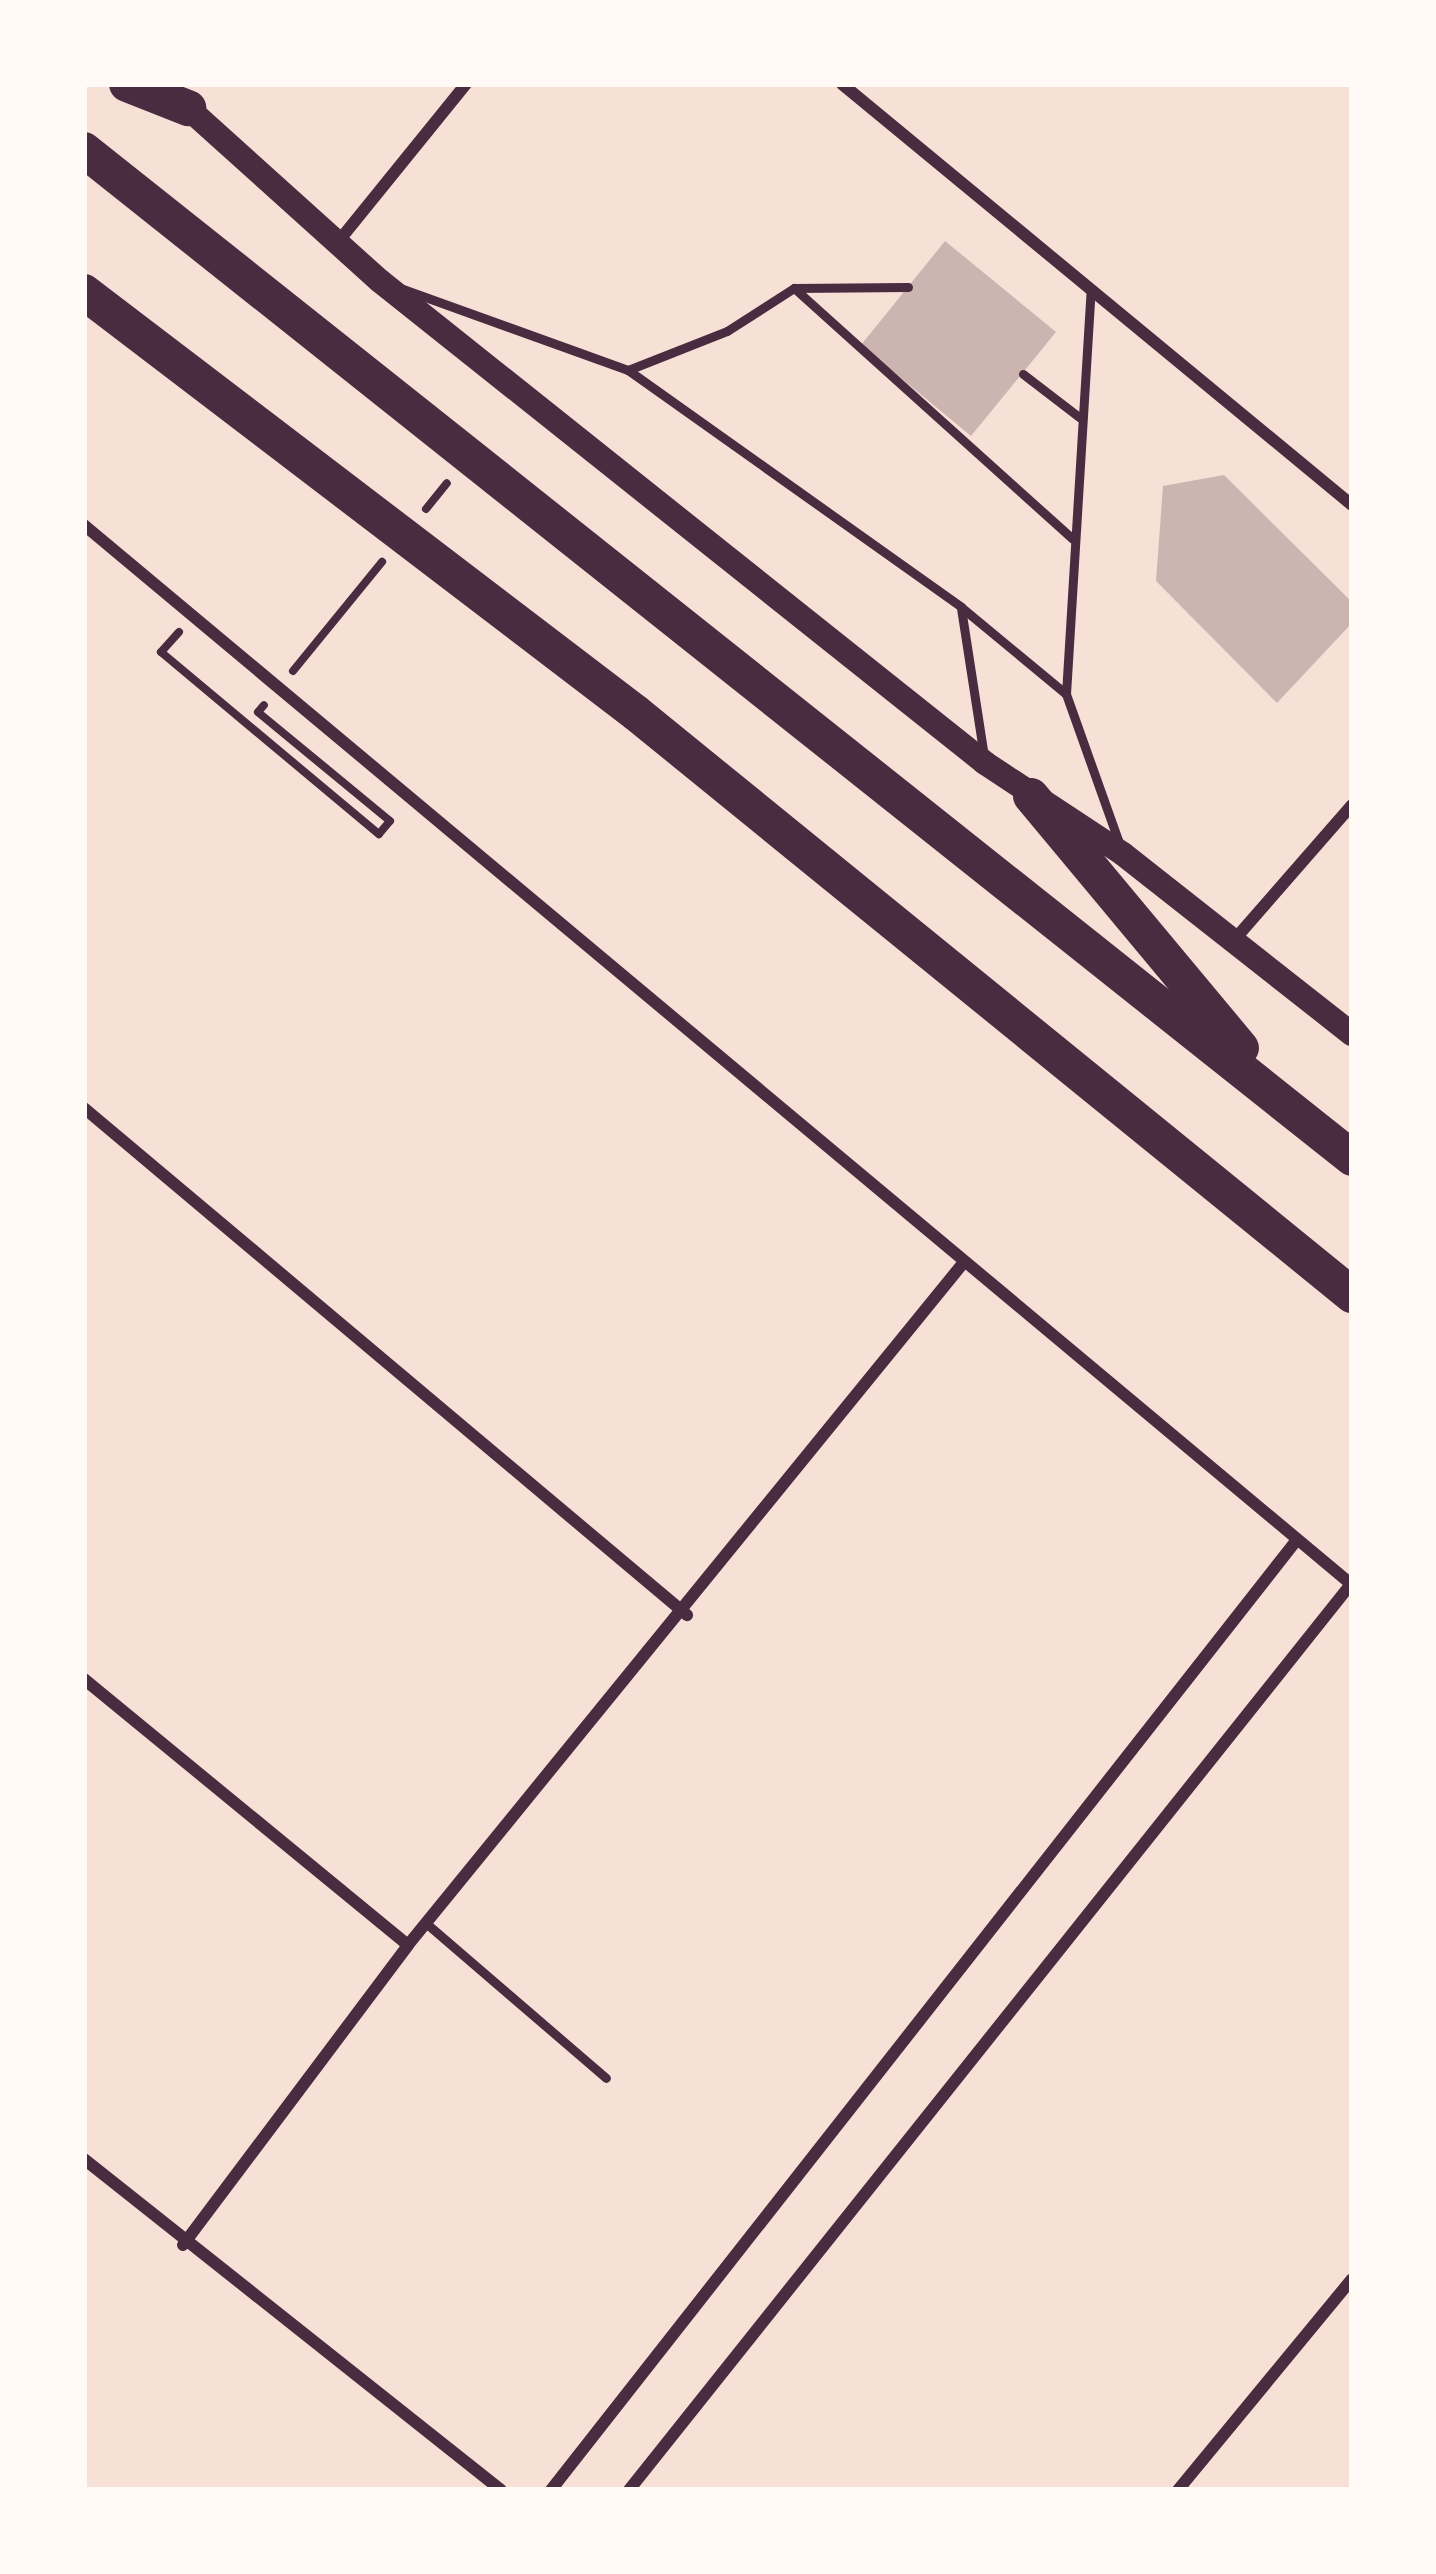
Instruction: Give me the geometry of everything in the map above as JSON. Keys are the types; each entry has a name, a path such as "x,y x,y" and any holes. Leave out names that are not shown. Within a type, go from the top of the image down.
{"highway":[{"path":"127,84 174,96"},
{"path":"84,150 1352,1158"},
{"path":"84,292 636,713 1352,1295"},
{"path":"1031,796 1284,1103"}],"main road":[{"path":"174,96 380,281 985,763 1123,854 1352,1034"}],"street":[{"path":"338,242 466,84"},
{"path":"842,84 1352,505"},
{"path":"84,525 1351,1585 629,2490"},
{"path":"1235,938 1352,805"},
{"path":"84,1108 687,1615"},
{"path":"183,2246 408,1945 687,1615 964,1262"},
{"path":"551,2490 1295,1541"},
{"path":"84,1679 408,1945"},
{"path":"84,2159 183,2246 501,2490"},
{"path":"1178,2490 1352,2279"}],"lane":[{"path":"380,281 628,370 961,607 1066,694"},
{"path":"628,370 728,331 794,287 908,286"},
{"path":"794,287 1073,539"},
{"path":"1091,291 1078,417 1066,694 1123,854"},
{"path":"1023,374 1078,417"},
{"path":"961,607 985,763"},
{"path":"427,1924 606,2078"}],"building":[{"path":"945,241 1056,332 971,436 861,345"},
{"path":"1224,475 1352,602 1352,623 1277,703 1156,581 1163,486"}]}
